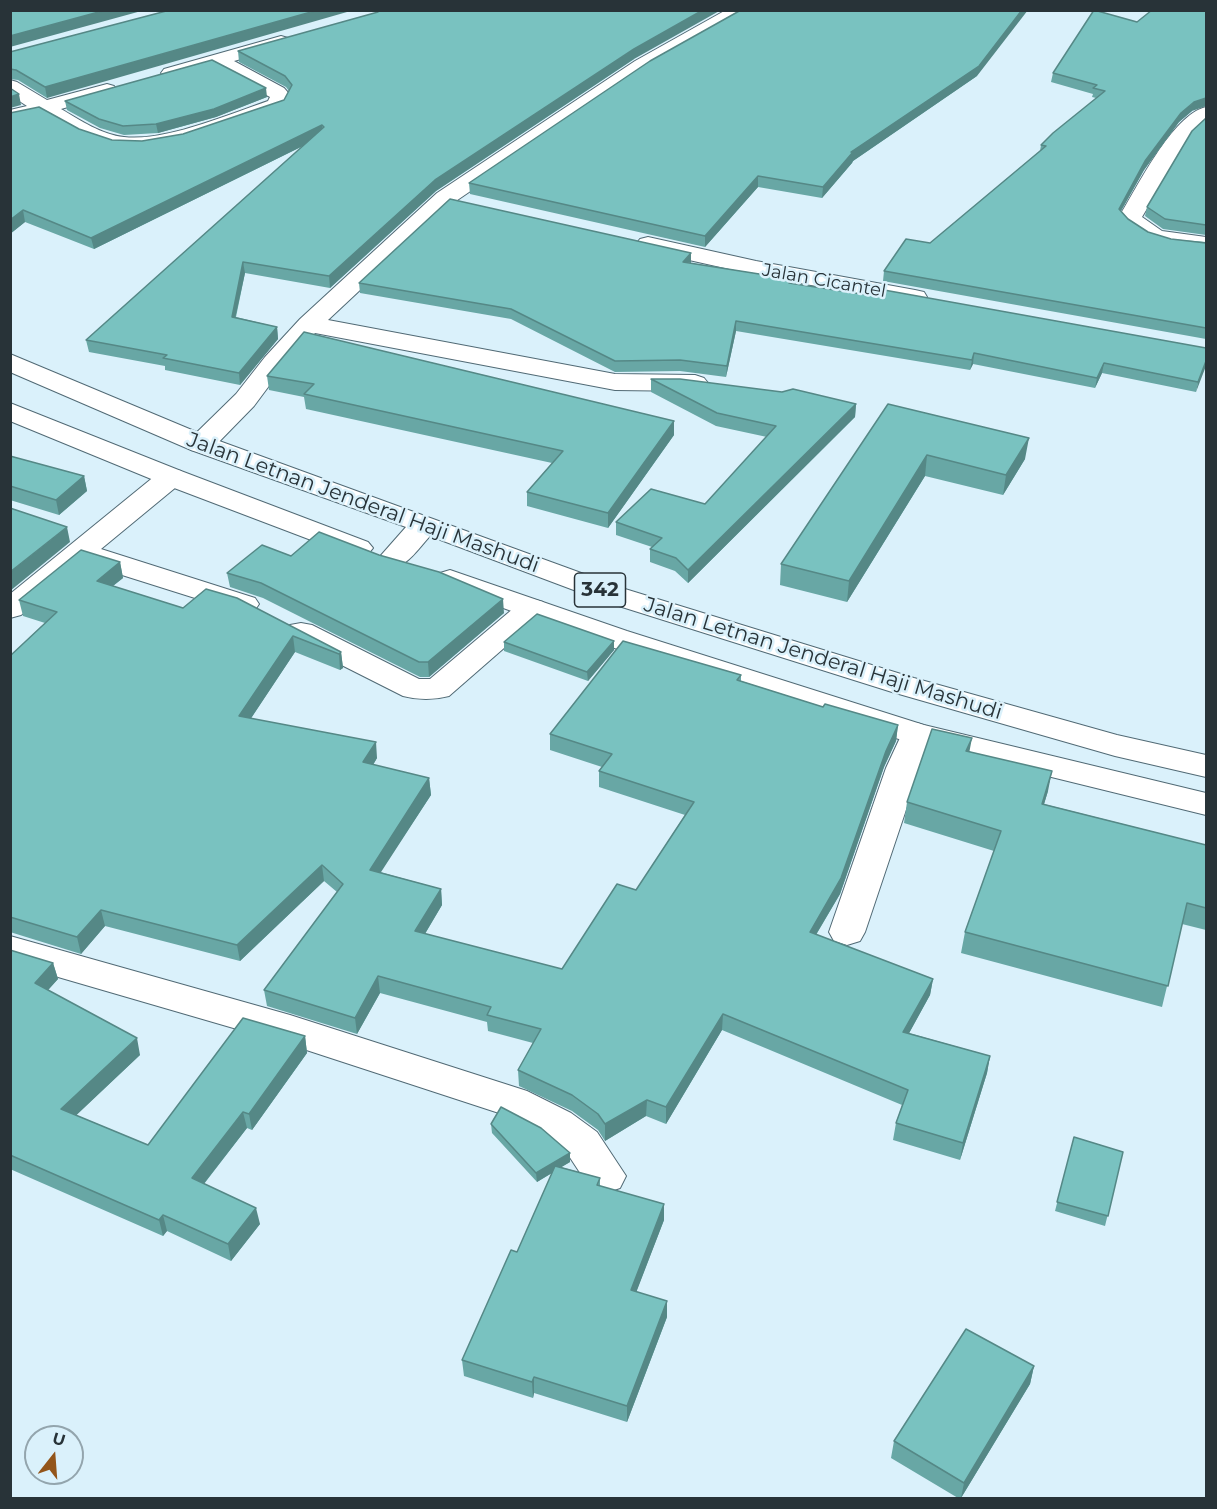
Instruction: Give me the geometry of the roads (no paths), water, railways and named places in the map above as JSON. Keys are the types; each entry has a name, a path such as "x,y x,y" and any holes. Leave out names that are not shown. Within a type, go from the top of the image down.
{"street":[{"path":"201,444 245,400 274,362 309,324 445,198 642,65 741,10"},
{"path":"147,79 304,35"},
{"path":"10,86 44,108 112,142 142,144 267,108 279,100 281,96 277,92 216,60"},
{"path":"10,117 124,86"},
{"path":"1206,113 1180,135 1130,217 1135,226 1143,232 1159,237 1206,244"},
{"path":"445,198 480,206"},
{"name":"Jalan Cicantel","path":"631,241 756,268 939,302"},
{"path":"309,324 615,382 680,381 714,386"},
{"name":"Jalan Letnan Jenderal Haji Mashudi","path":"10,362 201,444 425,524 614,596 767,645 1115,746 1206,766"},
{"path":"18,414 69,388"},
{"name":"Jalan Letnan Jenderal Haji Mashudi","path":"18,414 171,477 391,561 650,649 917,734 1206,804"},
{"path":"10,609 80,540 171,477"},
{"path":"391,561 425,524"},
{"path":"80,540 250,606 414,689 438,689 532,608"},
{"path":"847,932 903,768 917,734"},
{"path":"10,949 290,1030 513,1102 557,1124 583,1144 605,1176"}]}
